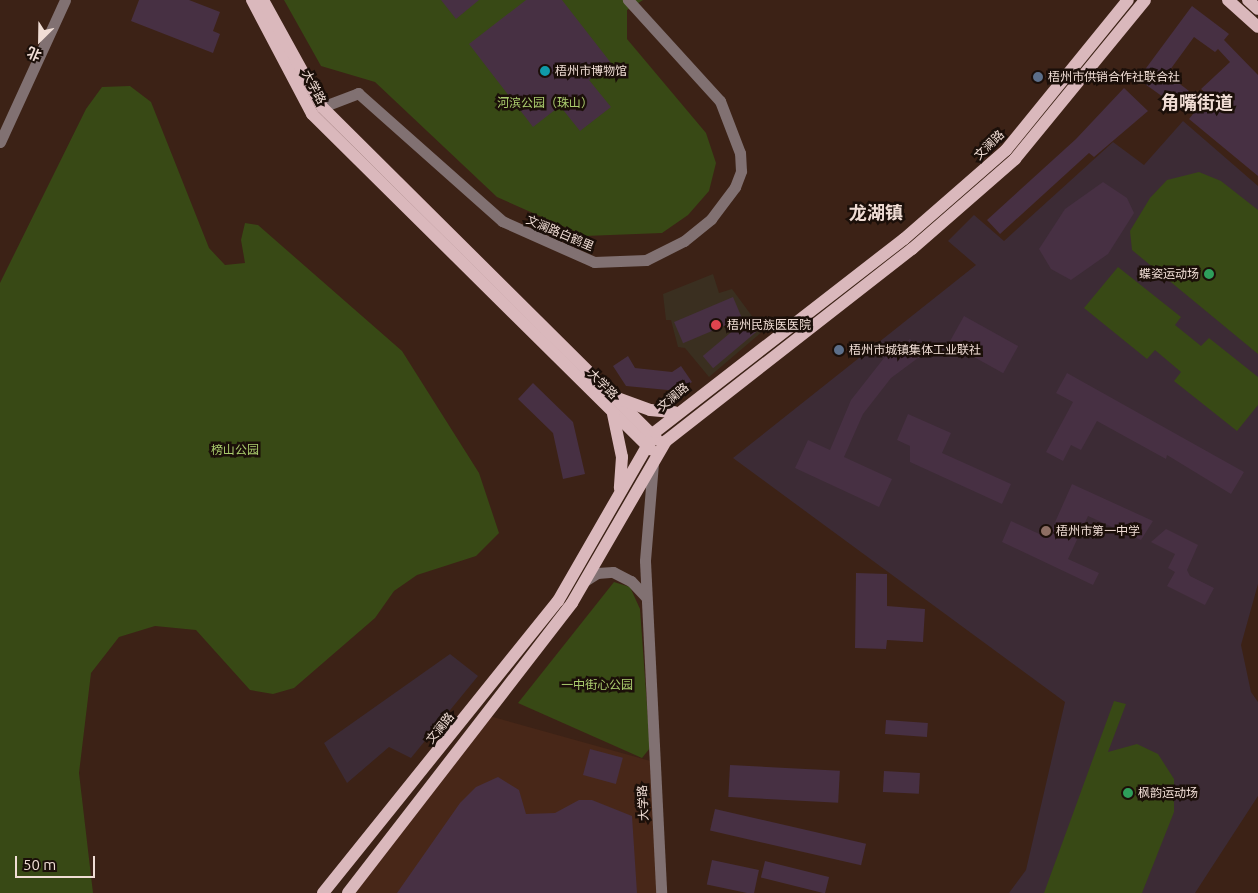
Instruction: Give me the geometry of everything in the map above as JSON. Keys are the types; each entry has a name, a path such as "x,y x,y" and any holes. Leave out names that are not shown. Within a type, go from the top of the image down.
{"main road":[{"name":"大学路","path":"252,0 312,114 612,412 658,449"},
{"name":"大学路","path":"264,0 322,107 613,397 648,440"},
{"name":"文澜路","path":"323,893 523,648 568,584 620,495 648,440 675,412 904,239 1006,150 1128,0"},
{"path":"348,893 586,580 658,449 767,358 912,249 1016,159 1146,0"},
{"path":"1228,0 1258,27"},
{"path":"1248,0 1258,9"},
{"path":"613,397 650,410 675,412"},
{"path":"612,412 622,457 620,495"}],"street":[{"path":"0,142 65,0"},
{"name":"文澜路白鹤里","path":"322,107 352,92 358,93 502,222 594,262 612,265 646,260 678,244 711,219 735,187 741,171 740,154 720,101 628,0"},
{"name":"大学路","path":"658,449 646,597 661,893"},
{"path":"586,580 597,573 613,572 631,581 646,597"}],"shaded area":[{"name":"梧州市第一中学","path":"1183,121 1258,186 1258,584 1241,645 1251,692 1258,702 1258,796 1195,893 1009,893 1026,870 1065,702 733,458 976,265 948,241 974,215 1004,241 1113,142 1144,165"},
{"name":"梧州民族医医院","path":"713,274 719,293 732,289 763,331 709,377 685,348 678,347 671,320 666,320 663,294"},
{"path":"450,654 478,676 411,758 389,747 347,783 324,743"},
{"path":"486,715 654,762 661,893 348,893"}],"green space":[{"name":"河滨公园（珠山）","path":"284,0 643,0 627,10 627,39 706,133 716,163 709,191 688,215 662,233 585,236 497,197 375,82 321,66"},
{"name":"榜山公园","path":"130,86 151,102 209,248 225,265 245,263 241,240 245,223 258,225 402,351 479,473 499,533 476,556 417,575 394,591 375,618 294,688 273,694 250,690 196,630 155,626 119,637 91,673 79,773 93,893 0,893 0,283 86,109 102,87"},
{"name":"蝶姿运动场","path":"1199,172 1221,181 1258,210 1258,354 1132,250 1130,231 1150,198 1167,180"},
{"path":"1118,267 1181,317 1175,325 1201,346 1209,338 1258,377 1258,405 1237,431 1174,381 1181,372 1155,350 1147,359 1084,308"},
{"name":"一中街心公园","path":"614,582 630,587 640,609 650,748 642,758 518,703"},
{"name":"枫韵运动场","path":"1114,701 1126,704 1108,752 1137,744 1158,754 1174,779 1174,812 1142,893 1044,893"}],"building":[{"path":"139,0 189,0 220,12 213,31 220,34 213,53 131,21"},
{"path":"441,0 479,0 456,19"},
{"name":"梧州市博物馆","path":"526,0 562,0 611,63 589,80 611,107 580,131 560,106 533,127 469,44"},
{"path":"1192,6 1229,34 1224,40 1258,75 1258,176 1189,119 1208,95 1201,89 1230,62 1218,49 1215,52 1194,37 1167,74 1189,91 1177,107 1138,79"},
{"path":"1124,88 1148,111 1094,157 1089,153 1000,234 987,220 1076,139"},
{"path":"1103,182 1127,198 1134,213 1108,254 1071,280 1051,269 1039,249 1065,209"},
{"path":"733,297 742,318 683,343 674,322"},
{"path":"964,316 1018,346 1003,373 949,343"},
{"path":"748,318 758,330 713,368 703,356"},
{"path":"910,339 922,355 891,378 863,414 844,457 892,479 879,507 795,468 808,440 830,450 851,400 884,358"},
{"path":"628,356 635,368 672,372 681,366 692,382 678,391 626,386 613,366"},
{"path":"1067,373 1244,472 1231,494 1167,455 1166,459 1097,421 1081,450 1071,445 1063,461 1046,452 1073,402 1056,393"},
{"path":"533,383 573,422 585,474 563,479 553,433 518,399"},
{"path":"908,414 951,433 942,453 1011,484 1002,504 910,462 910,446 897,440"},
{"path":"1072,484 1153,521 1141,540 1088,516 1068,559 1099,573 1093,585 1002,542 1011,521 1048,538"},
{"path":"1166,529 1198,545 1187,570 1190,576 1214,588 1205,605 1167,586 1175,572 1168,568 1175,554 1151,542"},
{"path":"856,573 887,574 887,606 925,609 923,642 887,640 886,649 855,648"},
{"path":"886,720 928,723 927,737 885,734"},
{"path":"590,749 623,758 616,784 583,775"},
{"path":"730,765 840,771 838,803 728,797"},
{"path":"884,771 920,773 919,794 883,792"},
{"path":"498,777 519,790 526,814 555,813 579,800 592,800 632,816 637,893 397,893 460,803 476,787"},
{"path":"715,809 866,844 861,865 710,830"},
{"path":"712,860 759,870 754,893 707,884"},
{"path":"765,861 829,877 825,893 761,877"}],"place":[{"name":"梧州市博物馆","path":"545,71"},
{"name":"梧州市供销合作社联合社","path":"1038,77"},
{"name":"蝶姿运动场","path":"1209,274"},
{"name":"梧州民族医医院","path":"716,325"},
{"name":"梧州市城镇集体工业联社","path":"839,350"},
{"name":"梧州市第一中学","path":"1046,531"},
{"name":"枫韵运动场","path":"1128,793"}],"district":[{"name":"角嘴街道","path":"1197,102"},
{"name":"龙湖镇","path":"876,212"}]}
